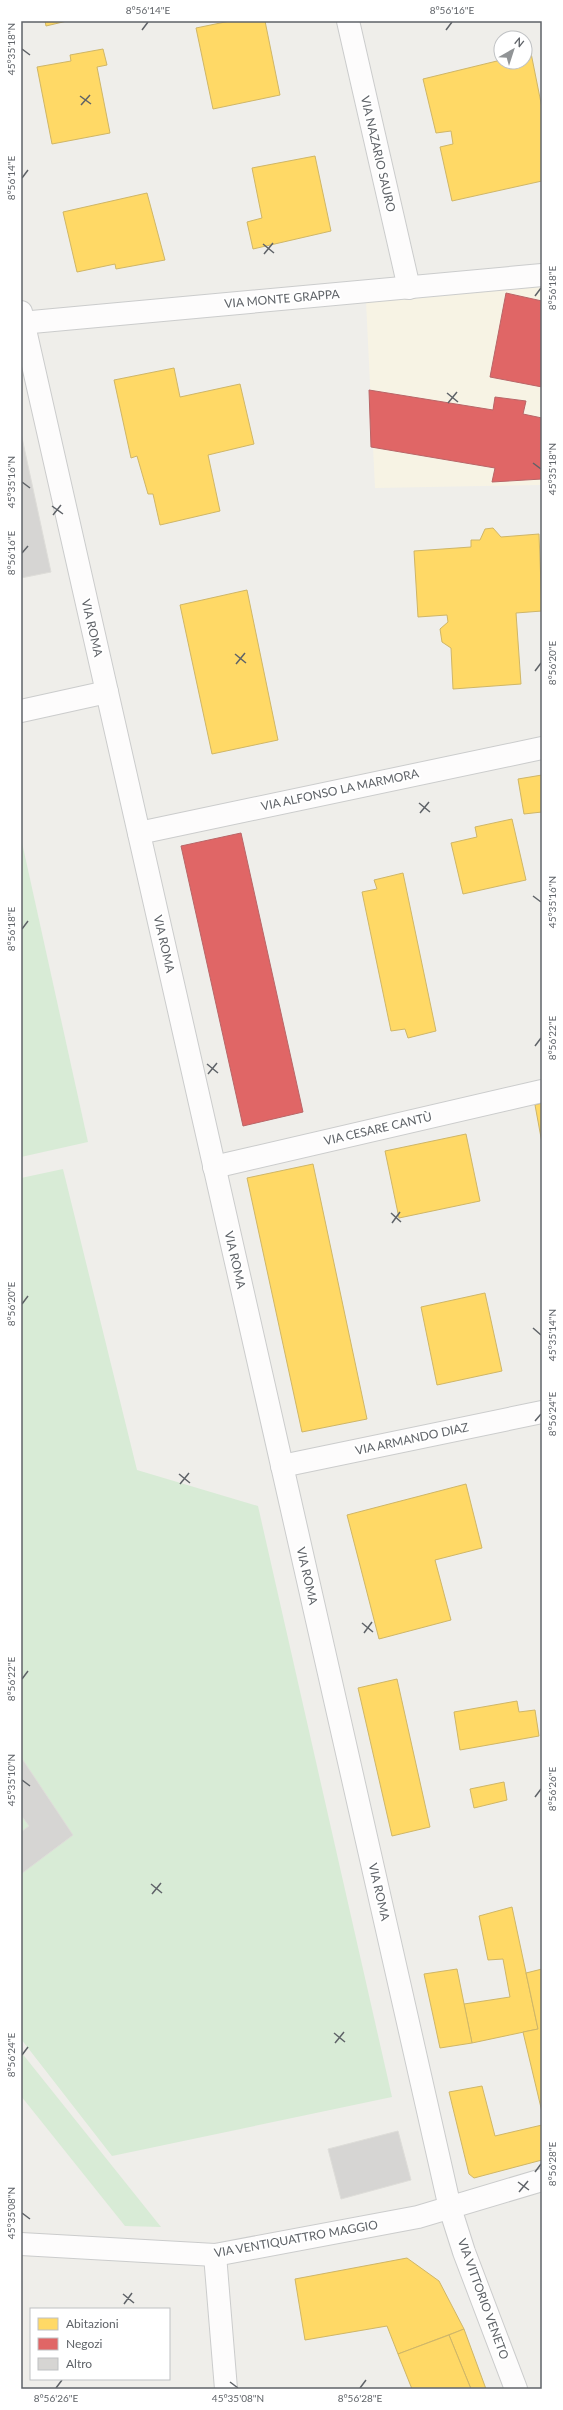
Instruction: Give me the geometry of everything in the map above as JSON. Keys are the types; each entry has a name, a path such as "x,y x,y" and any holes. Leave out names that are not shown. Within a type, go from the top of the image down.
{"street":[{"name":"VIA NAZARIO SAURO","path":"348,21 409,288"},
{"name":"VIA MONTE GRAPPA","path":"22,319 409,288 542,275"},
{"name":"VIA ROMA","path":"22,319 450,2208"},
{"path":"21,711 107,692"},
{"name":"VIA ALFONSO LA MARMORA","path":"139,833 542,748"},
{"name":"VIA CESARE CANTÙ","path":"214,1167 542,1091"},
{"name":"VIA ARMANDO DIAZ","path":"282,1466 542,1412"},
{"name":"VIA VENTIQUATTRO MAGGIO","path":"21,2244 215,2256 418,2217 542,2180"},
{"name":"VIA VITTORIO VENETO","path":"450,2208 464,2252 516,2389"},
{"path":"215,2256 226,2389"}],"shaded area":[{"path":"542,283 542,485 375,488 366,301"}],"green space":[{"path":"21,838 88,1142 21,1157"},
{"path":"63,1169 137,1470 258,1506 392,2097 112,2156 21,2039 21,1178"},
{"path":"21,2052 161,2227 125,2226 21,2096"}],"building: Abitazioni":[{"path":"45,21 67,21 46,26"},
{"path":"230,21 265,21 280,95 213,109 196,28"},
{"path":"103,49 107,65 97,67 110,133 52,144 37,67 71,61 70,55"},
{"path":"493,62 493,70 533,70 533,63 542,108 542,181 452,201 440,147 453,144 451,131 436,133 423,79"},
{"path":"315,156 331,231 253,249 247,222 262,218 252,168"},
{"path":"147,193 165,260 116,269 115,264 77,272 63,212"},
{"path":"174,368 180,397 240,384 254,444 208,455 220,511 160,525 153,494 148,494 137,456 131,458 114,380"},
{"path":"493,528 501,537 539,534 542,611 516,613 521,684 453,689 451,648 442,642 440,629 448,622 447,615 418,617 414,551 471,547 471,540 480,540 485,529"},
{"path":"247,590 278,740 212,754 180,605"},
{"path":"542,775 542,812 524,814 518,779"},
{"path":"512,819 526,880 463,894 451,843 477,837 475,827"},
{"path":"403,873 436,1031 408,1038 405,1029 391,1031 362,892 377,889 374,880"},
{"path":"542,1103 542,1143 535,1105"},
{"path":"466,1134 480,1201 399,1218 385,1151"},
{"path":"313,1164 367,1419 302,1432 247,1178"},
{"path":"485,1293 502,1371 437,1385 421,1307"},
{"path":"466,1484 482,1548 435,1560 451,1620 379,1639 347,1515"},
{"path":"397,1679 430,1827 392,1836 358,1688"},
{"path":"517,1701 519,1712 535,1710 539,1736 460,1750 454,1712"},
{"path":"504,1782 507,1800 474,1808 470,1789"},
{"path":"512,1907 538,2029 472,2043 464,2004 510,1997 503,1959 488,1960 479,1916"},
{"path":"457,1969 472,2043 440,2048 424,1974"},
{"path":"542,1969 542,2112 523,2032 538,2029 526,1973"},
{"path":"482,2086 495,2136 542,2125 542,2160 474,2178 469,2174 449,2092"},
{"path":"407,2258 439,2281 464,2329 398,2354 387,2326 305,2340 295,2279"},
{"path":"464,2329 486,2389 471,2389 449,2335"},
{"path":"449,2335 471,2389 412,2389 398,2354"}],"building: Negozi":[{"path":"506,293 542,301 542,387 490,377"},
{"path":"369,390 493,410 495,397 526,401 523,414 542,418 542,479 492,482 495,468 371,447"},
{"path":"241,833 303,1112 243,1126 181,846"}],"building: Altro":[{"path":"21,433 51,572 21,578"},
{"path":"21,1757 73,1835 21,1874 21,1832 29,1826 21,1815"},
{"path":"398,2131 411,2180 341,2199 328,2149"}]}
